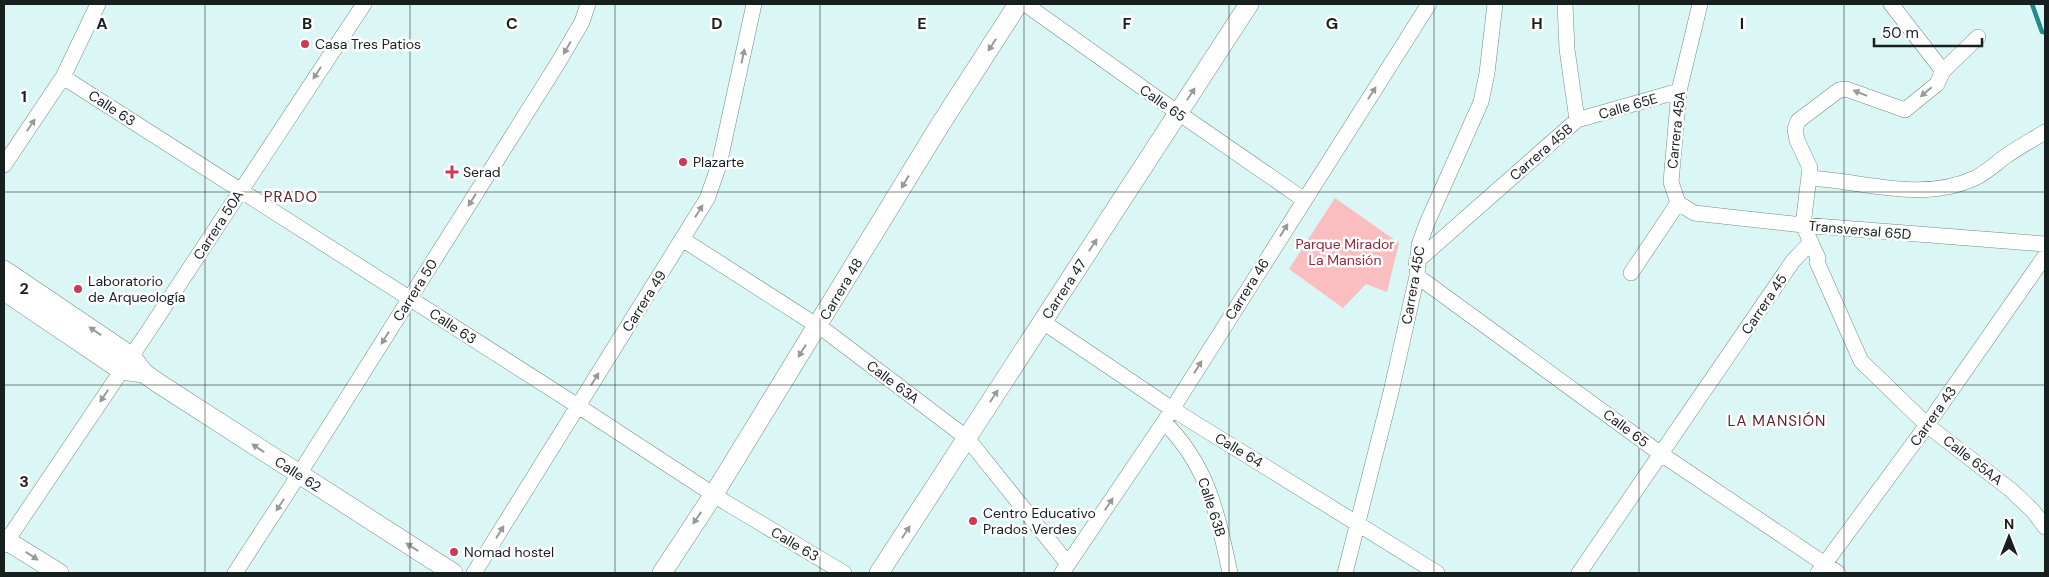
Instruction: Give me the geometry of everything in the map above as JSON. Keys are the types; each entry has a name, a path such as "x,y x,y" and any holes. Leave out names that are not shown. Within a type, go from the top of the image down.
{"main road":[{"name":"Carrera 48","path":"662,573 714,494 940,126 1018,4"},
{"name":"Carrera 47","path":"879,573 1249,4"},
{"name":"Calle 62","path":"4,270 126,363"},
{"name":"Calle 62","path":"4,291 144,374 453,573"},
{"path":"5,542 59,573"}],"street":[{"path":"4,166 63,77 98,4"},
{"name":"Carrera 50A","path":"5,542 364,4"},
{"name":"Carrera 50","path":"235,573 300,474 558,63 582,22 588,4"},
{"name":"Carrera 49","path":"474,573 707,199 720,165 754,4"},
{"name":"Calle 65","path":"1025,4 1303,199"},
{"name":"Carrera 46","path":"1065,569 1168,415 1303,199 1429,4"},
{"name":"Carrera 45C","path":"1345,573 1391,392 1416,269 1419,245 1481,102 1487,73 1495,4"},
{"name":"Carrera 45B","path":"1416,269 1577,120 1567,50 1565,4"},
{"name":"Carrera 45A","path":"1678,203 1671,182 1679,91 1700,4"},
{"path":"1891,4 1943,71"},
{"path":"1811,242 1804,225 1810,168 1797,140 1795,129 1798,121 1839,90 1850,89 1905,110 1937,84 1943,71 1978,37"},
{"name":"Calle 63","path":"63,77 714,494 844,573"},
{"name":"Calle 65E","path":"1577,120 1679,91"},
{"path":"1809,178 1890,189 1943,189 1976,178 2020,146 2045,132"},
{"path":"1631,273 1678,203"},
{"name":"Transversal 65D","path":"1678,203 1694,213 1804,225 2045,244"},
{"name":"Calle 63A","path":"682,239 818,326 967,438 1065,569"},
{"name":"Calle 65AA","path":"1811,242 1818,258 1817,262 1861,361 1927,425 2011,490 2033,511 2045,527"},
{"name":"Carrera 45","path":"1580,573 1793,261 1811,242"},
{"name":"Carrera 43","path":"1821,568 1927,425 2045,256"},
{"name":"Calle 65","path":"1416,269 1661,454 1821,568 1838,573"},
{"name":"Calle 64","path":"1043,322 1168,415 1358,522 1437,573"},
{"name":"Calle 63B","path":"1168,415 1199,468 1210,494 1230,573"}],"green space":[{"name":"Parque Mirador La Mansión","path":"1335,198 1399,243 1387,292 1366,284 1343,308 1289,269"}],"waterway":[{"path":"2032,4 2042,32 2045,32"}],"place":[{"name":"Casa Tres Patios","path":"305,44"},
{"name":"Plazarte","path":"683,162"},
{"name":"Serad","path":"452,172"},
{"name":"Laboratorio de Arqueología","path":"78,289"},
{"name":"Centro Educativo Prados Verdes","path":"973,521"},
{"name":"Nomad hostel","path":"454,552"}],"district":[{"name":"PRADO","path":"291,197"},
{"name":"LA MANSIÓN","path":"1777,421"}]}
